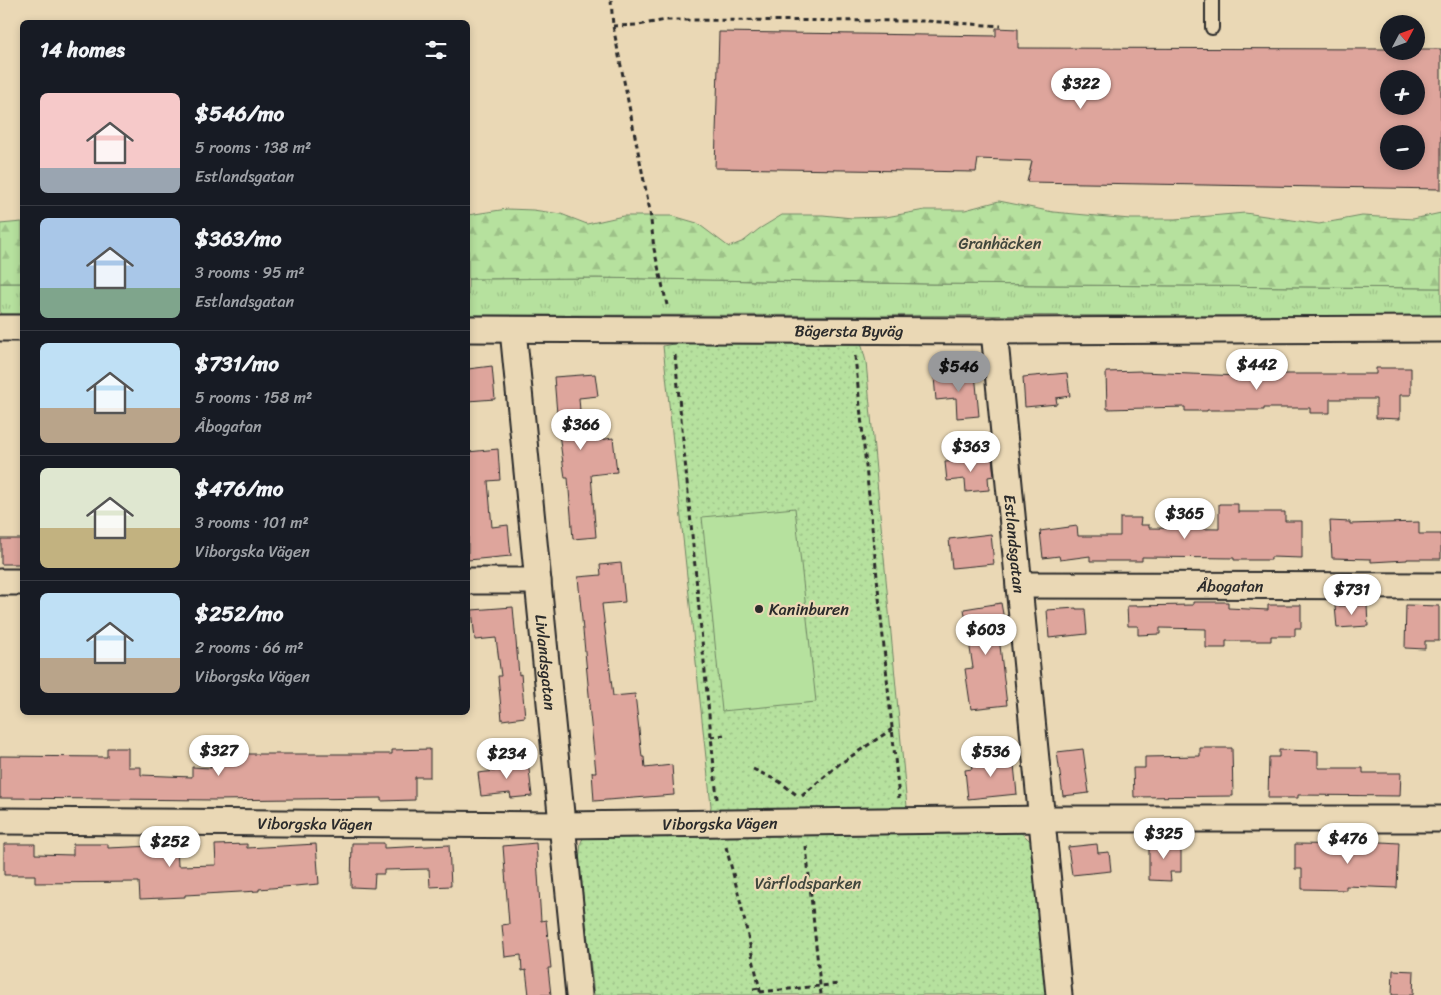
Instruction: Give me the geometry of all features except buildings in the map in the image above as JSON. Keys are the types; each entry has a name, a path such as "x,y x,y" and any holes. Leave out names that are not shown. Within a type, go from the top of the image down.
{"street":[{"path":"0,328 20,328"},
{"name":"Bägersta Byväg","path":"470,330 994,331 1441,329"},
{"name":"Livlandsgatan","path":"513,330 578,995"},
{"name":"Estlandsgatan","path":"994,331 1059,995"},
{"path":"470,581 538,581"},
{"path":"0,582 20,582"},
{"name":"Åbogatan","path":"1019,585 1441,586"},
{"name":"Viborgska Vägen","path":"0,822 562,825 1042,819 1441,819"}],"lane":[{"path":"1212,0 1212,28"}],"path":[{"path":"611,0 613,26 650,211 654,249 672,330 720,823 740,900 760,992"},
{"path":"613,26 638,25 666,20 927,21 1001,26"},
{"path":"855,355 901,821"},
{"path":"753,769 780,782 800,798 838,765 892,729"},
{"path":"711,736 724,735"},
{"path":"804,822 820,995"},
{"path":"753,989 760,992 840,984"}],"green space":[{"name":"Granhäcken","path":"999,201 1053,212 1130,219 1175,219 1245,213 1319,224 1362,216 1413,219 1441,213 1441,288 931,284 596,278 470,279 470,215 507,209 561,214 587,224 623,216 673,216 697,223 729,247 744,241 782,215 823,215 852,218 886,217 925,210 965,210"},
{"path":"20,222 20,283 0,283 0,224"},
{"path":"596,278 931,284 1441,288 1441,316 470,315 470,279"},
{"path":"0,283 20,283 20,314 0,314"},
{"name":"Vårflodsparken","path":"688,341 861,342 866,362 907,807 907,831 1020,832 1034,844 1048,995 594,995 579,860 581,842 586,833 708,831 711,806 663,346"},
{"name":"Kaninburen","path":"795,508 816,702 722,711 702,517"}],"place":[{"name":"Kaninburen","path":"759,609"}]}
